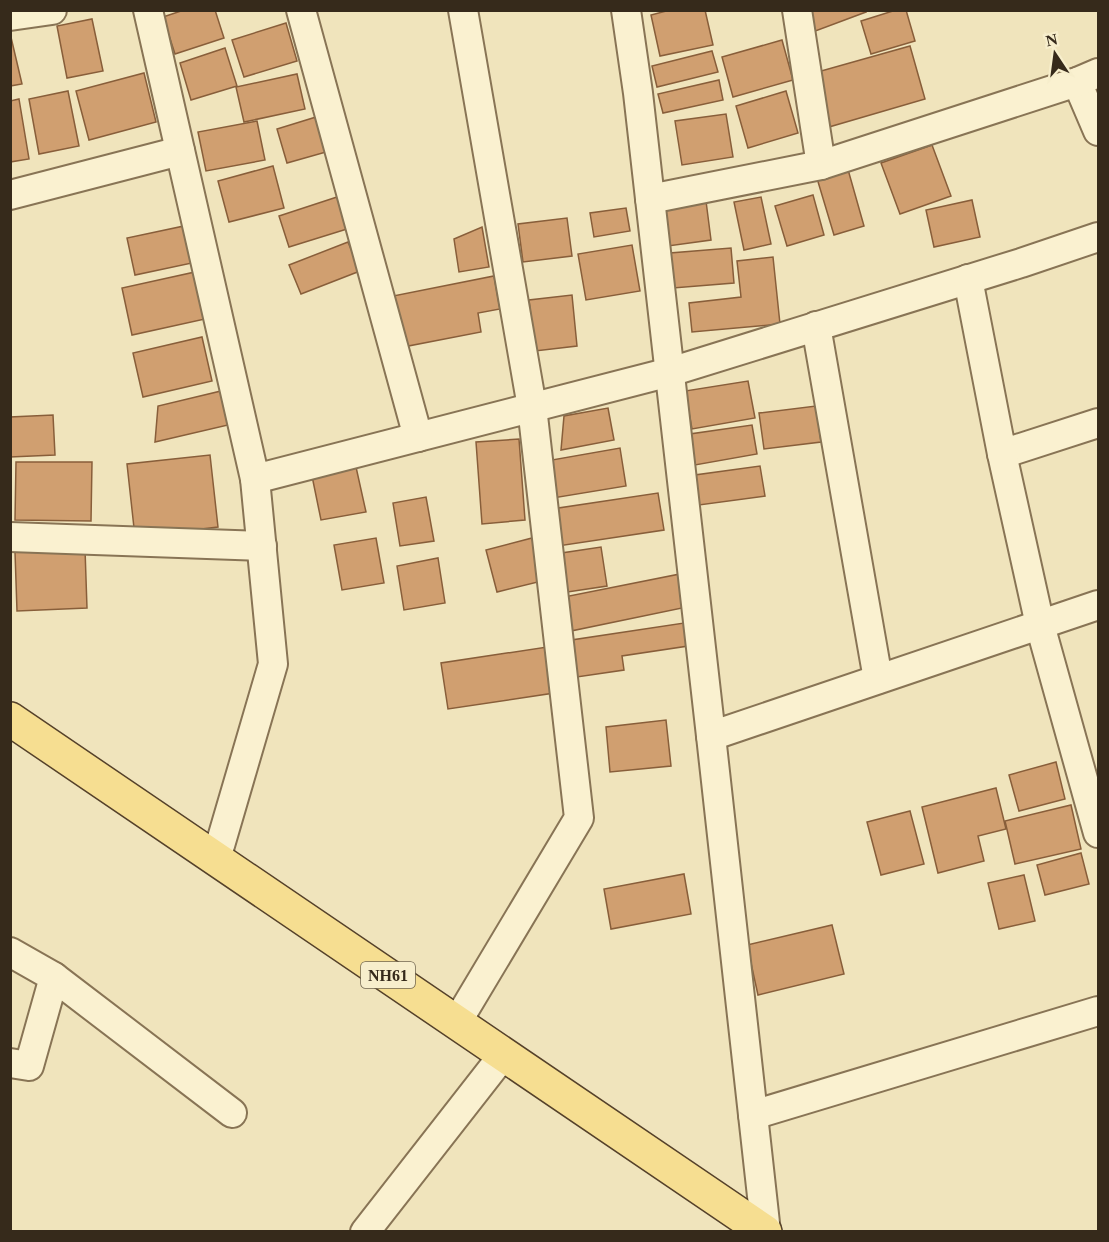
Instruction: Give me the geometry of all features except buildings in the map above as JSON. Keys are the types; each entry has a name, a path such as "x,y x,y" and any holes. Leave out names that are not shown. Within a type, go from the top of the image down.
{"main road":[{"name":"NH61","path":"10,719 766,1232"}],"street":[{"path":"10,16 52,10"},
{"path":"148,10 255,479 273,664 216,859"},
{"path":"301,10 418,437"},
{"path":"457,1022 579,818 532,408 464,10"},
{"path":"626,10 638,93 670,372 766,1232"},
{"path":"797,10 821,165"},
{"path":"650,200 821,165 1088,77 1098,131"},
{"path":"10,195 180,151"},
{"path":"255,479 670,372 1098,237"},
{"path":"968,279 1002,454 1040,625 1098,833"},
{"path":"816,326 878,680"},
{"path":"1002,454 1098,423"},
{"path":"10,537 262,546"},
{"path":"711,736 1098,605"},
{"path":"10,952 54,976 232,1113"},
{"path":"10,1063 29,1066 54,976"},
{"path":"753,1115 1098,1011"},
{"path":"365,1232 504,1054"}]}
